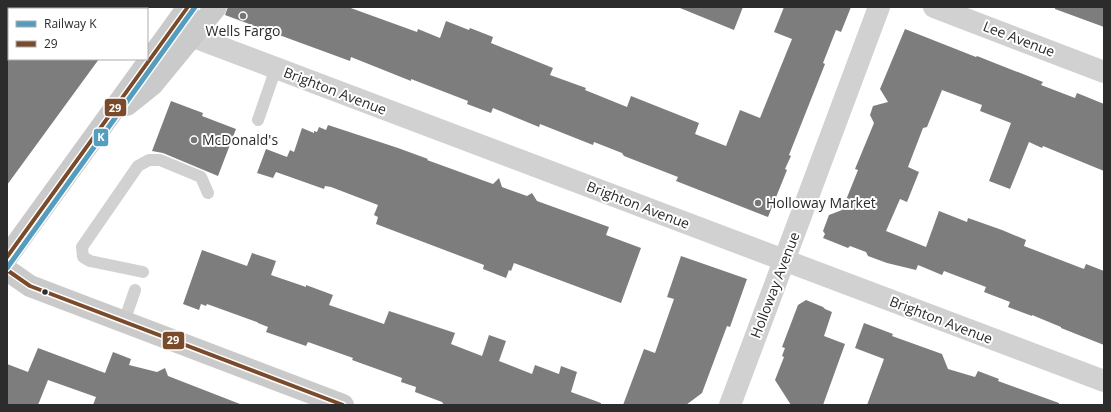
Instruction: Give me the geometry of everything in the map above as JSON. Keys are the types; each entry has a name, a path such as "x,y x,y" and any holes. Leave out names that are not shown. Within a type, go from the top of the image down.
{"main road":[{"path":"149,58 188,7"},
{"path":"105,122 152,85 216,7"},
{"path":"7,258 148,60"},
{"path":"7,270 30,286 344,405"}],"street":[{"name":"Holloway Avenue","path":"730,405 879,7"},
{"name":"Lee Avenue","path":"934,7 1104,72"},
{"name":"Brighton Avenue","path":"172,29 1104,382"}],"lane":[{"path":"258,120 276,68"},
{"path":"143,272 90,261 83,257 82,247 138,166 149,160 160,160 201,177 208,193"},
{"path":"124,322 136,290"}],"building":[{"path":"228,7 348,7 417,32 418,29 440,38 446,21 493,37 491,43 553,68 550,75 586,88 585,90 627,107 631,96 699,123 695,134 726,146 740,110 760,118 792,39 774,32 784,7 851,7 841,32 836,30 823,63 825,64 789,155 791,156 785,169 787,170 768,217 676,181 678,177 624,156 622,153 594,142 593,145 540,124 539,127 493,108 491,113 467,104 468,101 411,79 411,81 351,57 350,61 225,15"},
{"path":"680,7 743,7 734,30"},
{"path":"1055,7 1104,7 1104,27 1055,9"},
{"path":"905,29 1043,82 1041,85 1075,98 1077,93 1104,104 1104,171 1043,146 1042,148 1029,142 1010,189 989,181 1011,123 980,111 982,105 942,90 927,127 923,128 908,167 919,172 907,202 900,199 886,231 926,247 939,211 967,222 968,218 1002,230 1026,240 1024,246 1084,269 1086,264 1104,271 1104,345 1032,315 1008,307 1010,302 984,292 986,287 944,271 942,275 918,265 916,270 887,263 868,256 866,252 850,246 848,248 823,238 825,234 823,231 829,215 842,210 858,170 855,169 874,123 870,115 873,106 888,102 880,89"},
{"path":"7,59 98,60 7,185"},
{"name":"McDonald's","path":"171,101 203,113 202,116 236,129 218,176 163,153 152,151"},
{"path":"328,125 398,148 493,184 499,178 502,187 527,196 532,193 537,201 609,227 606,235 641,248 621,303 514,263 506,278 483,269 484,265 376,224 378,217 374,215 378,205 331,187 325,186 324,189 276,172 273,178 257,173 266,149 287,157 290,150 294,152 302,128 314,133 314,131 317,132 319,127 326,130"},
{"path":"202,250 247,266 252,253 276,261 271,275 306,287 306,285 333,295 329,305 384,324 389,311 455,333 451,344 482,356 489,335 506,341 499,361 532,374 535,365 559,374 561,366 577,372 571,392 601,403 601,405 444,405 442,402 415,392 416,387 401,382 402,378 352,360 353,358 308,342 306,346 266,332 268,327 207,304 206,306 201,304 199,310 183,304"},
{"path":"681,256 747,279 730,327 727,326 702,393 686,405 623,405 644,349 655,353 674,299 667,297"},
{"path":"806,300 832,312 824,336 845,344 823,405 791,405 775,380 784,357 782,356 785,348 782,347 798,305"},
{"path":"864,323 893,334 892,336 942,354 948,369 975,377 978,371 999,379 998,381 1059,403 1059,405 867,405 884,359 855,348"},
{"path":"38,348 105,373 113,352 131,359 129,365 157,372 165,368 168,376 240,404 93,405 96,397 48,380 38,405 7,405 7,364 28,372"}],"rail line":[{"name":"K","path":"7,268 195,7"}],"transit line":[{"name":"29","path":"7,257 188,7"},
{"name":"29","path":"7,270 30,286 343,405"}],"place":[{"name":"Wells Fargo","path":"243,16"},
{"name":"McDonald's","path":"194,140"},
{"name":"Holloway Market","path":"758,203"}]}
